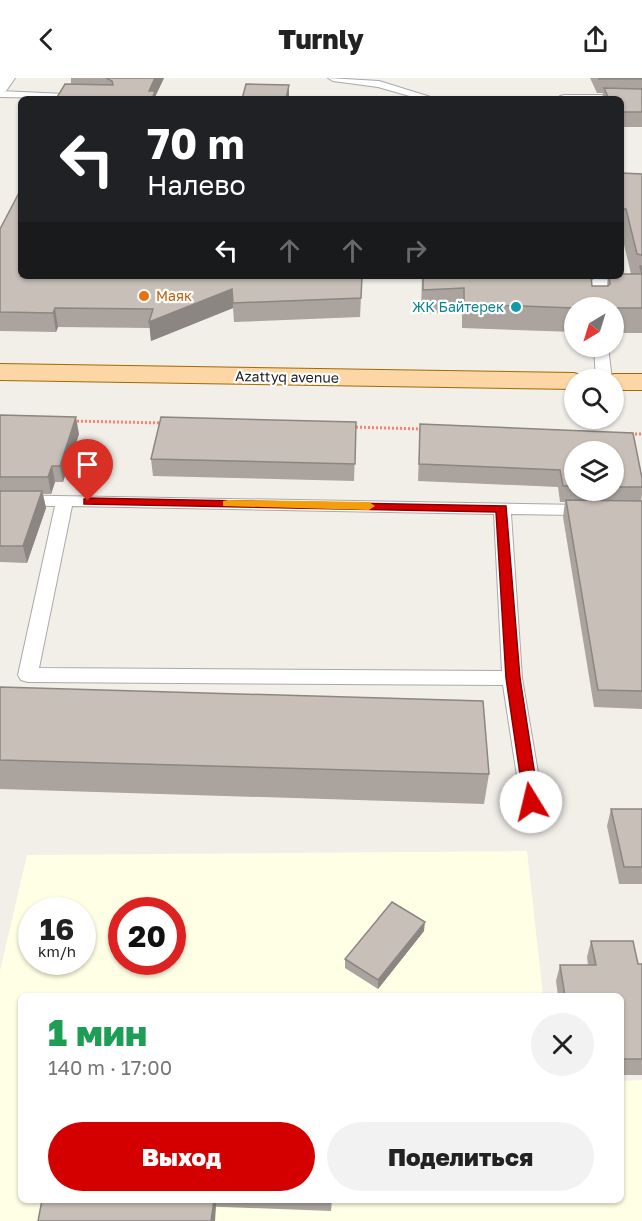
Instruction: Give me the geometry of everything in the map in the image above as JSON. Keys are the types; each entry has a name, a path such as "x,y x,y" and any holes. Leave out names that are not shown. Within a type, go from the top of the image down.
{"main road":[{"name":"Azattyq avenue","path":"0,372 564,381"},
{"path":"624,382 642,382"}],"street":[{"path":"0,87 6,78"}],"lane":[{"path":"333,78 379,84 421,96"},
{"path":"0,94 43,96"},
{"path":"624,98 642,98"},
{"path":"596,297 594,279 642,284"},
{"path":"0,500 642,511"},
{"path":"65,501 28,675 513,678"},
{"path":"502,508 513,678 531,802"}],"path":[{"path":"71,421 166,423"},
{"path":"345,427 428,429"},
{"path":"630,434 642,434"}],"shaded area":[{"path":"527,851 543,993 18,993 18,1203 624,1203 624,1081 642,1080 642,1221 0,1221 0,971 27,855"}],"building":[{"path":"106,78 155,78 149,91 155,91 153,96 58,96 65,84 113,85 112,81"},
{"path":"642,78 642,79 599,79"},
{"path":"246,84 289,85 287,96 243,96"},
{"path":"604,88 642,89 642,112 624,112 624,96 608,96"},
{"path":"624,173 642,174 642,255 637,254 626,209 624,209"},
{"path":"18,195 18,279 362,279 361,298 233,303 232,289 149,322 153,309 55,308 53,313 0,312 0,229"},
{"path":"624,274 642,274 642,308 624,308 624,297 564,297 564,308 464,304 464,288 423,290 423,279 591,279 592,286 608,286 609,279 624,279"},
{"path":"0,415 76,417 60,466 52,466 48,477 0,477"},
{"path":"161,417 356,422 355,464 151,459"},
{"path":"420,424 633,433 642,487 624,487 624,441 564,441 564,486 560,470 419,464"},
{"path":"0,491 42,491 23,546 0,546"},
{"path":"566,501 642,501 642,691 598,690"},
{"path":"0,687 483,701 489,774 0,760"},
{"path":"611,809 642,809 642,867 624,867"},
{"path":"392,902 425,922 378,980 345,959"},
{"path":"591,941 633,941 638,964 642,964 642,1059 624,1059 624,993 565,993 560,965 596,965"},
{"path":"41,1203 214,1203 211,1221 38,1221"}],"slow traffic":[{"path":"228,504 369,506"}],"place":[{"name":"Маяк","path":"144,296"},
{"name":"ЖК Байтерек","path":"516,307"}],"route":[{"path":"88,501 502,508 513,678 531,802"}]}
